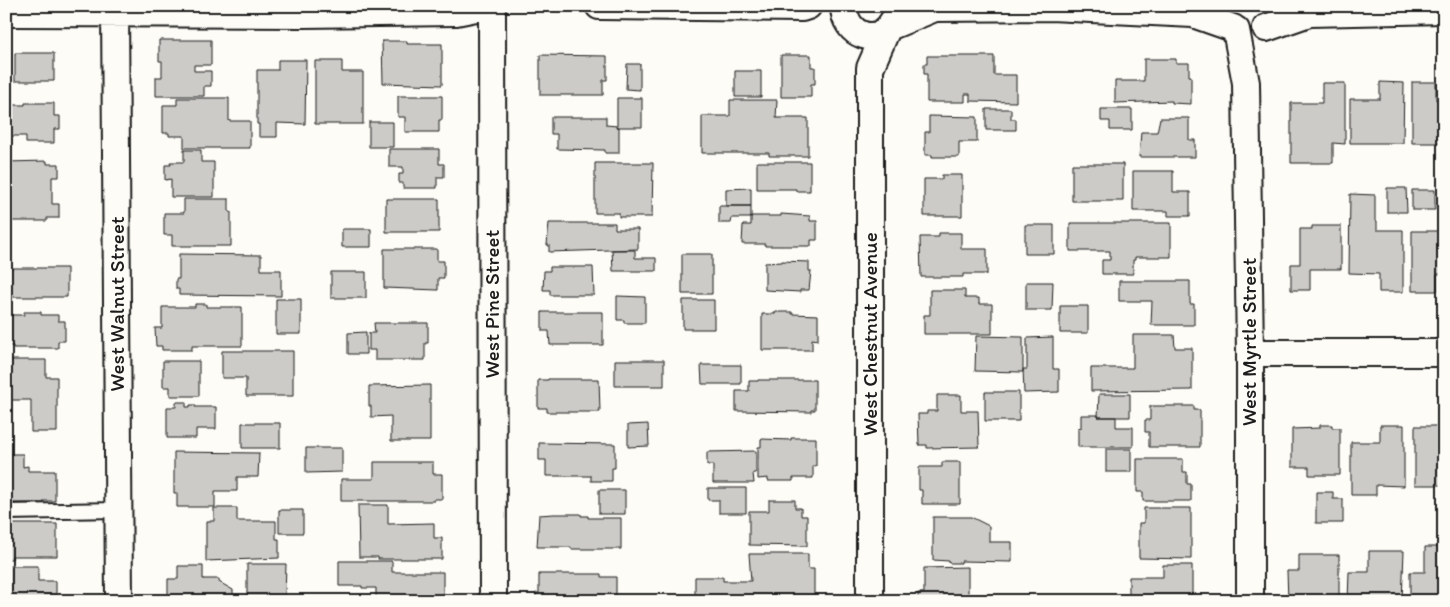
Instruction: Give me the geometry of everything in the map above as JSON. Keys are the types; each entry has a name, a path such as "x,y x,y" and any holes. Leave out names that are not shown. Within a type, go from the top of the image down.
{"street":[{"path":"6,13 115,10 456,12 486,6"},
{"name":"West Pine Street","path":"492,6 493,601"},
{"path":"599,6 805,7 849,21 858,34 866,36 881,34 890,21 932,7 1202,10 1232,22 1246,35 1253,35 1267,22 1300,10 1444,10"},
{"name":"West Walnut Street","path":"115,10 119,601"},
{"name":"West Chestnut Avenue","path":"849,21 870,68"},
{"name":"West Chestnut Avenue","path":"870,601 870,68 890,21"},
{"name":"West Myrtle Street","path":"1232,22 1246,83 1250,353 1250,601"},
{"name":"West Myrtle Street","path":"1246,83 1267,22"},
{"path":"1250,353 1444,353"}],"lane":[{"path":"6,512 118,510"}],"building":[{"path":"159,40 211,40 211,65 194,65 194,71 211,71 211,86 204,86 204,96 156,96 156,77 162,77 162,61 159,61"},
{"path":"382,41 407,41 407,44 442,44 442,85 383,83"},
{"path":"7,52 7,74 6,74"},
{"path":"15,53 54,53 54,81 15,81"},
{"path":"540,55 607,56 607,80 603,80 603,95 540,95"},
{"path":"781,55 811,55 811,67 815,67 815,84 811,84 811,97 781,97"},
{"path":"927,56 994,56 994,75 1016,75 1016,102 970,101 970,94 965,94 965,102 927,102 927,74 924,74 924,64 927,64"},
{"path":"1144,59 1176,59 1176,63 1189,63 1191,104 1172,103 1172,101 1115,103 1115,81 1144,81"},
{"path":"278,60 306,60 305,124 277,123 277,137 259,137 259,124 257,124 257,70 278,70"},
{"path":"315,61 342,61 342,72 363,72 363,124 315,124"},
{"path":"627,64 640,64 640,90 626,89"},
{"path":"735,71 761,71 761,97 735,97"},
{"path":"1380,82 1404,83 1403,143 1350,143 1350,99 1380,99"},
{"path":"1412,82 1436,82 1436,100 1444,100 1444,143 1412,143"},
{"path":"1322,83 1345,83 1345,144 1333,143 1333,163 1291,163 1291,103 1322,103"},
{"path":"398,96 442,96 442,120 439,120 439,132 405,132 405,117 398,117"},
{"path":"177,98 229,98 229,121 250,121 250,148 184,148 184,136 169,136 169,133 163,133 163,105 177,105"},
{"path":"617,98 642,98 642,127 617,127"},
{"path":"730,100 777,100 776,118 808,118 808,156 769,156 769,153 702,153 702,116 730,116"},
{"path":"25,103 54,103 54,116 60,116 60,129 54,129 54,143 26,143 26,136 6,136 6,114 9,114 9,105 25,105"},
{"path":"986,109 1011,109 1011,119 1016,119 1016,130 986,130"},
{"path":"1101,109 1132,109 1132,130 1110,130 1110,121 1101,121"},
{"path":"929,116 977,117 977,142 959,142 959,157 932,157 932,155 925,155 925,132 929,132"},
{"path":"551,117 606,117 606,125 619,127 619,153 605,153 605,150 557,149 557,134 551,134"},
{"path":"1160,118 1189,118 1189,140 1195,140 1195,157 1139,157 1141,132 1157,132"},
{"path":"369,122 393,122 393,147 369,147"},
{"path":"389,149 439,149 439,164 444,164 444,177 437,177 437,188 403,188 403,183 399,183 399,174 403,174 403,167 389,167"},
{"path":"184,150 201,150 201,162 214,162 214,197 171,197 171,179 165,180 165,165 171,165 170,162 184,162"},
{"path":"47,161 47,164 59,164 59,177 52,177 52,204 59,204 59,218 47,218 47,221 6,221 6,162"},
{"path":"757,162 810,162 810,191 757,189"},
{"path":"595,163 653,163 652,217 619,217 619,213 595,213"},
{"path":"1072,164 1123,164 1123,201 1072,201"},
{"path":"1133,171 1173,171 1173,192 1190,192 1190,216 1168,216 1168,211 1133,211"},
{"path":"942,175 962,175 962,216 924,216 924,179 942,179"},
{"path":"751,188 751,206 726,206 726,189"},
{"path":"1387,188 1406,188 1407,212 1387,212"},
{"path":"1412,190 1435,190 1435,210 1412,210"},
{"path":"1350,194 1375,195 1377,230 1403,230 1403,292 1379,292 1379,274 1349,273"},
{"path":"184,199 229,199 231,246 172,246 172,235 164,235 164,213 184,213"},
{"path":"386,199 439,199 439,232 386,232"},
{"path":"719,206 751,206 751,218 732,218 731,223 719,223"},
{"path":"1442,213 1444,213 1444,274 1437,274 1437,291 1412,291 1412,231 1442,231"},
{"path":"781,214 810,216 810,221 817,221 817,240 811,240 811,246 742,244 743,225 751,225 751,216 781,216"},
{"path":"549,223 615,223 615,229 638,229 638,249 549,252 549,245 547,245"},
{"path":"1070,223 1171,223 1171,257 1135,257 1135,260 1133,260 1133,274 1102,274 1102,260 1110,260 1110,251 1070,251"},
{"path":"1025,225 1054,225 1054,254 1025,254"},
{"path":"1312,226 1341,226 1341,269 1310,269 1310,290 1291,290 1291,264 1300,264 1300,229 1312,229"},
{"path":"342,229 371,229 371,247 342,247"},
{"path":"939,233 961,233 961,249 987,249 987,274 963,274 963,277 921,277 920,237 939,237"},
{"path":"384,249 437,249 437,261 444,261 444,278 438,278 438,290 384,288"},
{"path":"612,250 635,250 635,258 656,258 656,271 613,271"},
{"path":"179,254 261,255 261,270 281,270 281,296 179,295 179,289 176,289 176,279 179,279"},
{"path":"682,254 712,254 712,294 682,294"},
{"path":"782,261 809,262 809,271 811,271 809,290 800,290 800,292 765,290 765,263"},
{"path":"550,267 593,267 594,295 550,295 550,290 543,290 544,271 550,271"},
{"path":"10,268 67,268 67,297 10,297"},
{"path":"331,272 366,272 366,298 331,298"},
{"path":"1119,281 1190,281 1190,304 1194,304 1194,325 1151,325 1152,301 1119,301"},
{"path":"1026,282 1053,282 1052,310 1026,310"},
{"path":"930,290 965,290 965,298 979,298 979,304 992,304 992,334 924,334 924,315 930,315"},
{"path":"617,296 645,297 645,323 624,323 624,320 617,320"},
{"path":"276,299 301,299 301,334 276,334"},
{"path":"683,300 714,300 714,329 683,329"},
{"path":"195,304 206,304 206,307 242,307 242,346 192,346 192,350 162,350 162,346 156,346 155,328 162,328 162,307 195,307"},
{"path":"1060,306 1088,306 1088,333 1060,333"},
{"path":"24,312 58,315 58,321 65,321 65,341 58,341 58,348 13,348 13,346 6,346 6,315 24,315"},
{"path":"542,312 603,312 603,345 550,345 549,331 542,331"},
{"path":"775,312 818,315 818,340 812,339 812,350 762,350 762,314 775,314"},
{"path":"374,323 428,323 428,343 425,343 425,360 375,360 375,350 369,350 369,333 375,333"},
{"path":"366,332 366,354 348,354 348,333"},
{"path":"1133,335 1174,335 1175,348 1192,348 1192,390 1091,391 1091,368 1133,368"},
{"path":"976,336 1023,337 1023,372 975,371"},
{"path":"1053,337 1053,369 1059,369 1059,392 1024,393 1023,369 1027,369 1027,338"},
{"path":"222,351 293,351 293,396 246,396 246,378 222,378"},
{"path":"6,360 46,360 46,377 57,377 57,432 31,432 31,400 6,400"},
{"path":"615,360 664,360 664,386 615,386"},
{"path":"163,361 199,361 199,396 170,396 170,387 163,387"},
{"path":"701,365 741,365 741,384 702,384"},
{"path":"599,379 600,412 547,412 547,408 538,408 538,380"},
{"path":"815,380 815,410 811,410 811,412 736,411 736,391 749,391 749,381"},
{"path":"430,385 430,441 391,441 391,416 371,417 369,386"},
{"path":"985,392 1019,392 1019,421 985,421"},
{"path":"1099,394 1130,394 1130,417 1098,417"},
{"path":"937,395 961,395 961,411 978,411 979,447 927,448 927,445 919,445 918,414 927,414 927,411 937,411"},
{"path":"176,402 186,402 186,407 195,405 195,407 216,407 216,429 196,429 196,438 167,438 167,407 176,407"},
{"path":"1150,406 1194,406 1194,410 1200,410 1200,447 1149,447 1149,432 1145,432 1145,420 1150,420"},
{"path":"1081,415 1116,417 1116,427 1133,427 1133,447 1078,447 1078,427 1081,428"},
{"path":"242,423 280,423 280,448 242,448"},
{"path":"648,424 649,446 628,447 628,425"},
{"path":"1320,425 1332,425 1332,428 1340,428 1340,475 1309,475 1309,467 1292,467 1292,429 1320,428"},
{"path":"1380,425 1404,425 1404,486 1376,485 1376,495 1351,495 1351,442 1380,442"},
{"path":"1415,426 1439,426 1439,442 1444,442 1444,485 1415,485"},
{"path":"791,438 816,438 816,466 813,466 813,478 793,478 793,481 768,481 768,478 758,479 758,447 761,447 761,439 791,440"},
{"path":"539,443 615,444 615,468 612,468 612,481 591,481 591,476 546,476 546,460 539,460"},
{"path":"306,448 342,448 342,472 306,473"},
{"path":"1106,449 1131,449 1131,472 1106,472"},
{"path":"756,451 756,473 753,473 754,483 713,483 713,465 707,465 707,452"},
{"path":"174,452 259,453 258,477 237,477 237,491 215,491 215,507 177,507 177,493 174,493"},
{"path":"6,454 23,454 23,467 28,466 28,471 55,471 55,501 44,501 44,503 6,503"},
{"path":"1137,459 1183,459 1183,472 1187,472 1187,484 1191,484 1191,501 1143,501 1143,492 1137,492"},
{"path":"374,462 433,462 433,474 442,474 442,499 434,499 434,501 341,501 341,479 374,479"},
{"path":"942,462 960,462 960,504 922,504 922,490 919,490 919,467 942,467"},
{"path":"708,488 746,488 746,513 719,513 719,500 708,500"},
{"path":"599,490 625,490 625,514 599,514"},
{"path":"1316,492 1333,492 1333,499 1343,499 1343,523 1316,523"},
{"path":"769,500 795,500 795,508 801,508 801,516 807,516 807,546 749,545 749,511 769,511"},
{"path":"358,505 388,505 388,524 434,523 434,538 442,538 442,559 378,559 378,557 359,557"},
{"path":"214,508 237,508 237,521 276,521 276,539 279,539 279,558 206,561 206,521 214,521"},
{"path":"1144,508 1191,508 1191,559 1139,558 1139,523 1144,523"},
{"path":"279,510 303,510 303,533 279,533"},
{"path":"581,514 581,516 588,516 588,518 621,518 621,549 537,547 539,515"},
{"path":"933,517 971,517 989,526 989,542 1012,542 1012,562 961,561 961,563 949,563 949,561 933,560"},
{"path":"8,524 57,524 57,556 12,556 12,559 6,559"},
{"path":"1425,547 1444,547 1444,601 1410,601 1410,572 1425,572"},
{"path":"1369,551 1404,551 1402,601 1348,601 1349,572 1369,572"},
{"path":"749,554 808,554 808,569 814,569 814,596 807,596 807,601 695,601 695,577 723,577 723,581 751,581"},
{"path":"1299,555 1339,555 1339,601 1288,601 1287,571 1299,571"},
{"path":"339,561 392,561 392,572 443,572 443,601 376,601 376,588 339,586"},
{"path":"247,564 286,564 285,596 247,596"},
{"path":"1163,565 1192,565 1192,601 1129,601 1129,577 1163,577"},
{"path":"6,566 38,566 38,581 56,581 56,601 6,601"},
{"path":"178,566 203,566 203,579 219,579 219,582 233,590 233,601 168,601 168,579 178,579"},
{"path":"968,567 968,601 918,601 918,593 924,593 924,568"},
{"path":"539,574 601,574 601,577 616,577 616,601 536,601 536,593 539,593"}]}
